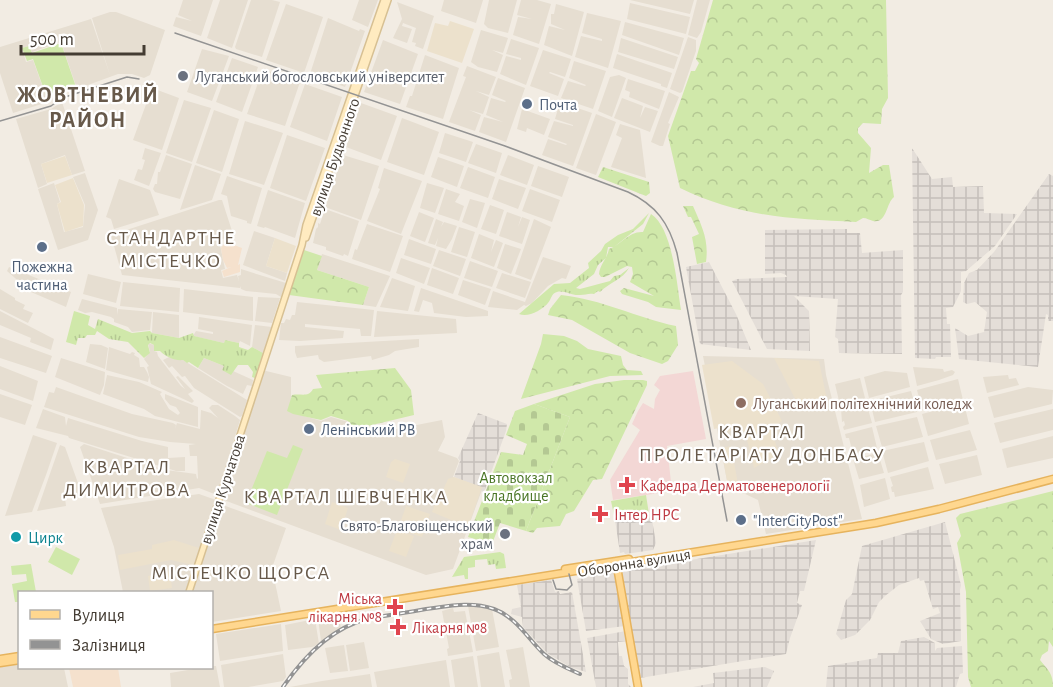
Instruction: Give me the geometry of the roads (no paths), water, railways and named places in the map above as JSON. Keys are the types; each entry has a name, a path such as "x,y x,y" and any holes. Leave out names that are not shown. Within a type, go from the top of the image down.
{"main road":[{"name":"вулиця Будьонного","path":"244,421 386,0"},
{"name":"вулиця Курчатова","path":"189,591 244,421"},
{"name":"Оборонна вулиця","path":"213,628 899,515 1053,478"},
{"path":"616,563 638,687"},
{"path":"0,661 18,658"}],"tram line":[{"path":"175,33 505,146 628,192 654,209 670,233 677,253 727,521"},
{"path":"0,121 51,106 62,98 127,77 139,79"},
{"path":"553,580 556,589 567,590 572,585 569,574"}],"railway":[{"path":"283,687 309,655 330,637 354,623 460,605 477,605 494,609 509,617 548,657 580,674"}],"place":[{"name":"Луганський богословський університет","path":"183,76"},
{"name":"Почта","path":"527,104"},
{"name":"Пожежна частина","path":"42,247"},
{"name":"Луганський політехнічний коледж","path":"741,403"},
{"name":"Ленінський РВ","path":"309,429"},
{"name":"Кафедра Дерматовенерології","path":"627,485"},
{"name":"Інтер НРС","path":"600,514"},
{"name":"\"InterCityPost\"","path":"741,520"},
{"name":"Свято-Благовіщенський храм","path":"505,534"},
{"name":"Цирк","path":"16,537"},
{"name":"Міська лікарня №8","path":"395,607"},
{"name":"Лікарня №8","path":"398,627"}],"district":[{"name":"ЖОВТНЕВИЙ РАЙОН","path":"88,106"},
{"name":"СТАНДАРТНЕ МІСТЕЧКО","path":"171,248"},
{"name":"КВАРТАЛ ПРОЛЕТАРІАТУ ДОНБАСУ","path":"762,442"},
{"name":"КВАРТАЛ ДИМИТРОВА","path":"127,478"},
{"name":"КВАРТАЛ ШЕВЧЕНКА","path":"346,496"},
{"name":"МІСТЕЧКО ЩОРСА","path":"241,572"}],"park label":[{"name":"Автовокзал кладбище","path":"516,486"}]}
